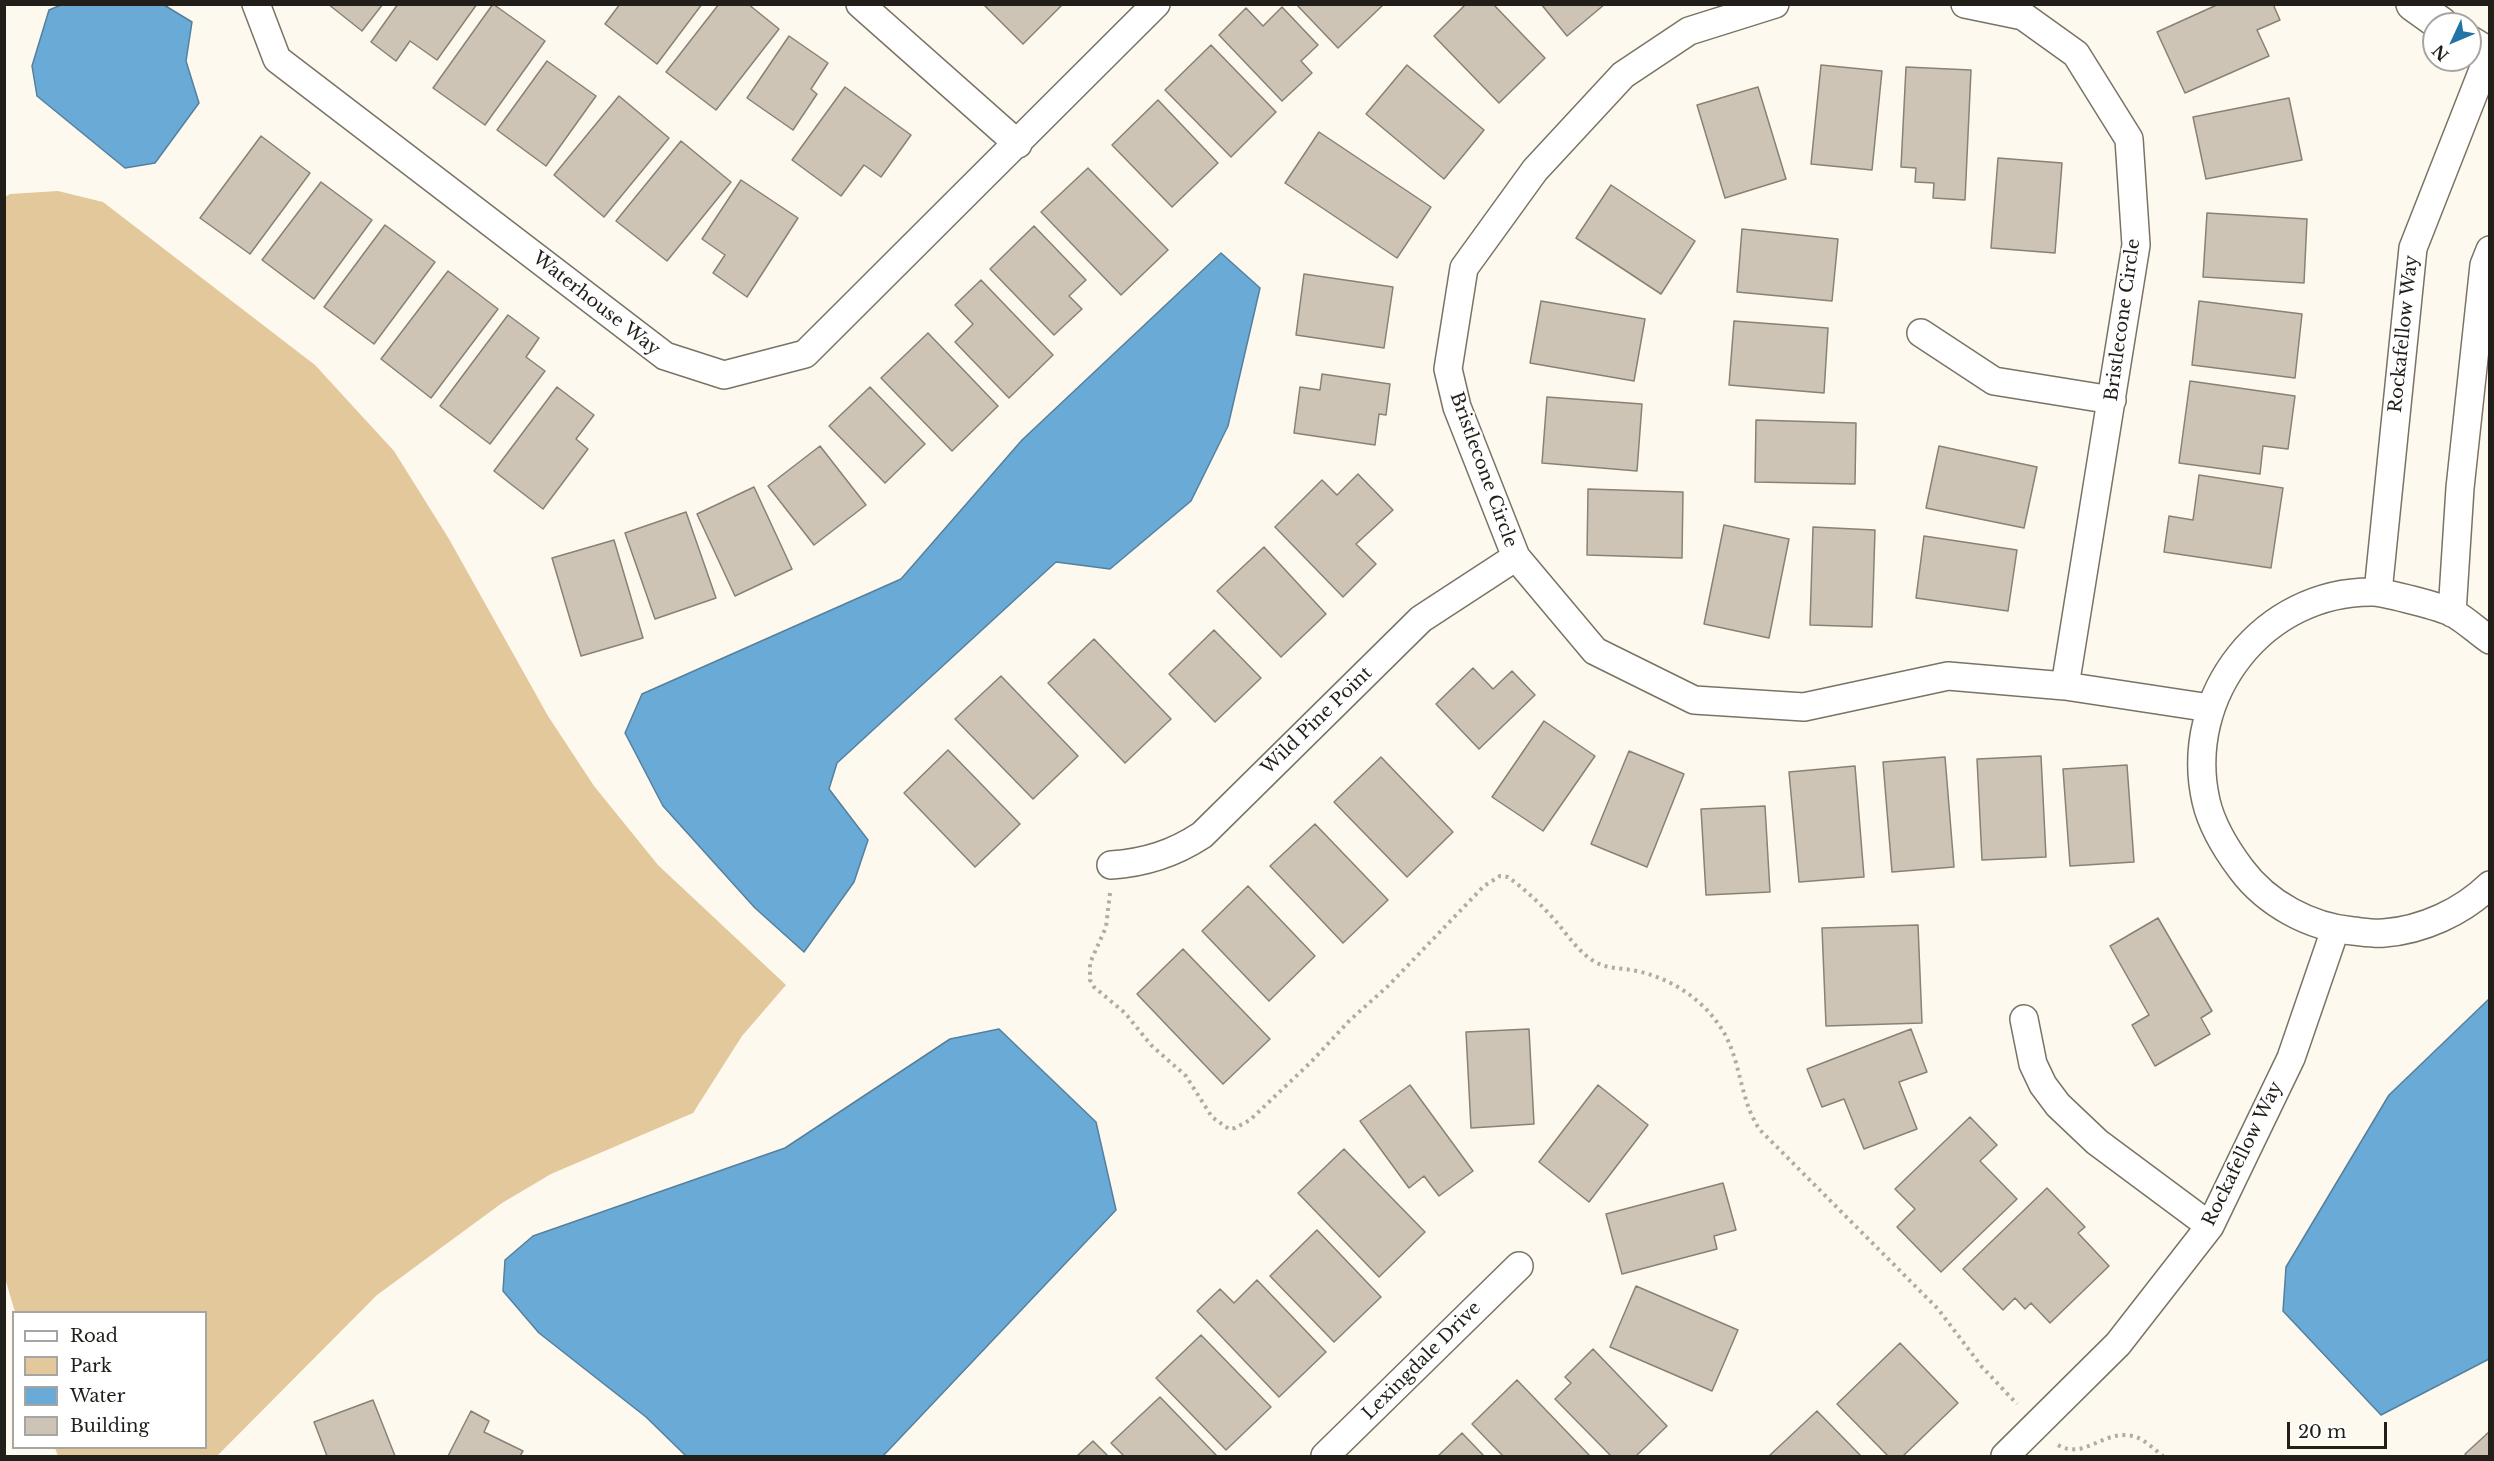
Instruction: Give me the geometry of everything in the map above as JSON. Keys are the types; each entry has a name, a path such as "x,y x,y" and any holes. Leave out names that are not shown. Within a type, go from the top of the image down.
{"street":[{"name":"Waterhouse Way","path":"256,4 277,59 664,356 724,375 805,354 1156,4"},
{"path":"860,4 1018,144"},
{"name":"Bristlecone Circle","path":"1775,4 1689,31 1623,75 1535,170 1464,268 1448,369 1457,407 1516,557 1595,651 1694,700 1804,707 1948,676 2065,686 2210,708"},
{"name":"Bristlecone Circle","path":"1965,4 2023,16 2076,54 2129,139 2136,245 2065,686"},
{"name":"Rockafellow Way","path":"2378,592 2413,248 2484,51"},
{"path":"2452,613 2464,453 2484,265 2490,250"},
{"path":"1921,333 1994,381 2112,400"},
{"name":"Wild Pine Point","path":"1111,866 1131,864 1168,854 1202,835 1421,620 1516,557"},
{"path":"2490,640 2452,613 2378,592 2325,599 2286,615 2254,639 2234,663 2210,708 2201,754 2206,802 2223,846 2252,884 2290,913 2335,930 2384,934 2432,923 2475,900 2490,885"},
{"name":"Rockafellow Way","path":"2005,1456 2118,1344 2210,1226 2291,1058 2335,930"},
{"path":"2024,1019 2032,1064 2043,1085 2058,1105 2097,1142 2210,1226"},
{"name":"Lexingdale Drive","path":"1326,1456 1519,1266"}],"path":[{"path":"1111,866 1108,918 1104,935 1090,963 1090,980 1094,987 1125,1013 1151,1045 1186,1076 1212,1118 1230,1128 1235,1128 1250,1120 1311,1062 1484,886 1500,876 1508,877 1557,922 1575,946 1586,955 1608,967 1643,973 1668,981 1692,996 1708,1011 1726,1037 1737,1067 1748,1112 1760,1130 1938,1309 1982,1367 2053,1443 2064,1449 2080,1449 2103,1438 2120,1434 2138,1437 2163,1456"}],"green space":[{"path":"58,191 103,202 315,365 394,451 449,539 548,716 594,786 658,865 786,985 742,1036 693,1113 551,1174 502,1203 377,1295 217,1456 58,1456 55,1449 207,1449 207,1311 15,1311 5,1278 5,197 10,194"}],"water":[{"path":"61,5 164,5 192,22 186,61 199,103 155,163 125,168 37,96 32,66 49,10"},
{"path":"1221,253 1260,288 1228,426 1191,501 1110,569 1056,562 837,763 829,789 868,840 854,882 804,952 755,908 663,806 625,733 642,694 901,579 1022,440"},
{"path":"2489,999 2489,1359 2381,1415 2283,1311 2286,1267 2389,1095"},
{"path":"999,1029 1096,1122 1116,1210 883,1456 686,1456 646,1417 539,1333 503,1291 505,1260 533,1236 785,1148 950,1039"}],"building":[{"path":"328,4 383,4 362,31"},
{"path":"398,4 477,4 437,60 410,41 396,61 371,42"},
{"path":"493,4 545,41 485,125 433,88"},
{"path":"620,4 702,4 657,64 605,24"},
{"path":"719,4 748,4 779,29 716,110 666,72"},
{"path":"983,4 1063,4 1023,44"},
{"path":"1296,4 1383,4 1383,5 1338,48"},
{"path":"1466,4 1493,4 1545,58 1499,103 1434,36"},
{"path":"1541,4 1605,4 1567,36"},
{"path":"2219,4 2273,4 2280,20 2257,30 2269,56 2185,93 2157,32"},
{"path":"1282,7 1318,45 1301,61 1312,73 1282,101 1219,35 1246,8 1263,26"},
{"path":"789,36 828,63 811,89 817,94 793,130 747,98"},
{"path":"1211,45 1276,112 1231,157 1165,90"},
{"path":"547,61 596,96 546,166 497,130"},
{"path":"1407,65 1484,130 1444,179 1366,114"},
{"path":"1821,65 1882,71 1872,170 1811,164"},
{"path":"1906,67 1971,70 1965,200 1933,198 1934,183 1915,182 1916,168 1901,167"},
{"path":"845,87 911,135 881,177 864,165 841,196 792,160"},
{"path":"1758,87 1786,179 1725,198 1697,105"},
{"path":"619,96 669,138 604,217 554,175"},
{"path":"2289,98 2302,160 2206,179 2193,117"},
{"path":"1158,100 1218,163 1172,207 1112,145"},
{"path":"1319,132 1431,207 1397,258 1285,183"},
{"path":"261,136 310,173 250,254 200,218"},
{"path":"681,141 731,182 667,261 616,221"},
{"path":"1998,158 2062,163 2055,253 1991,248"},
{"path":"1088,168 1168,250 1121,295 1041,212"},
{"path":"741,180 798,218 747,297 713,273 725,255 702,239"},
{"path":"321,182 372,220 314,299 262,260"},
{"path":"1611,185 1695,241 1661,294 1576,238"},
{"path":"2207,213 2307,219 2304,283 2203,277"},
{"path":"385,225 435,262 374,344 324,307"},
{"path":"1034,226 1086,280 1069,296 1082,309 1054,335 990,269"},
{"path":"1742,229 1838,239 1832,301 1737,292"},
{"path":"448,271 498,309 431,398 381,359"},
{"path":"1304,274 1393,287 1384,348 1296,335"},
{"path":"981,280 1053,355 1009,398 955,342 973,324 955,305"},
{"path":"1541,301 1645,319 1634,381 1530,363"},
{"path":"2199,301 2302,314 2295,378 2192,365"},
{"path":"508,315 539,338 526,357 545,371 490,444 440,406"},
{"path":"1734,321 1828,328 1824,393 1729,385"},
{"path":"928,333 998,406 952,451 881,378"},
{"path":"1322,374 1390,384 1386,415 1379,414 1375,445 1294,433 1300,387 1320,390"},
{"path":"2190,381 2295,396 2288,449 2263,446 2260,474 2179,463"},
{"path":"557,387 594,415 576,439 588,449 543,509 494,471"},
{"path":"870,387 925,444 885,483 829,426"},
{"path":"1547,397 1642,404 1637,471 1542,463"},
{"path":"1756,420 1856,423 1855,484 1755,482"},
{"path":"820,446 866,505 814,545 768,486"},
{"path":"1939,446 2037,467 2024,528 1926,508"},
{"path":"1358,474 1393,510 1356,544 1376,564 1343,597 1275,527 1322,480 1337,495"},
{"path":"2199,475 2283,488 2271,568 2164,552 2169,516 2193,520"},
{"path":"754,487 792,569 735,596 697,514"},
{"path":"1588,489 1683,492 1682,558 1587,555"},
{"path":"686,512 716,598 655,619 625,533"},
{"path":"1724,525 1789,539 1769,638 1704,624"},
{"path":"1813,527 1875,530 1872,627 1810,625"},
{"path":"1924,536 2017,550 2008,611 1916,598"},
{"path":"614,540 643,638 581,656 552,558"},
{"path":"1264,547 1326,614 1281,657 1217,591"},
{"path":"1214,630 1261,678 1215,722 1169,674"},
{"path":"1094,639 1171,719 1125,763 1048,683"},
{"path":"1473,668 1493,689 1512,671 1535,695 1479,749 1436,704"},
{"path":"1001,676 1078,756 1033,799 955,719"},
{"path":"1544,721 1595,756 1543,831 1492,797"},
{"path":"948,750 1020,824 975,867 904,793"},
{"path":"1629,751 1684,774 1647,867 1591,844"},
{"path":"2041,756 2046,857 1982,860 1977,759"},
{"path":"1381,757 1453,832 1407,877 1334,802"},
{"path":"1945,757 1954,867 1892,872 1883,762"},
{"path":"2127,765 2134,862 2070,866 2063,769"},
{"path":"1855,766 1864,877 1799,882 1789,772"},
{"path":"1765,806 1770,892 1706,895 1701,809"},
{"path":"1315,824 1388,900 1343,943 1270,866"},
{"path":"1248,886 1315,956 1269,1001 1202,931"},
{"path":"2158,918 2212,1011 2201,1018 2210,1034 2155,1066 2132,1025 2149,1015 2110,946"},
{"path":"1918,925 1922,1023 1826,1026 1822,928"},
{"path":"1183,949 1270,1039 1223,1084 1137,994"},
{"path":"1529,1029 1534,1124 1471,1128 1466,1032"},
{"path":"1911,1029 1927,1072 1899,1082 1917,1129 1864,1149 1844,1099 1822,1107 1807,1069"},
{"path":"1410,1085 1473,1171 1439,1196 1424,1176 1409,1188 1360,1121"},
{"path":"1598,1085 1648,1125 1589,1202 1539,1162"},
{"path":"1970,1117 1997,1145 1980,1161 2017,1199 1941,1272 1897,1227 1915,1209 1895,1189"},
{"path":"1344,1149 1425,1232 1379,1277 1298,1193"},
{"path":"1723,1183 1736,1230 1714,1236 1717,1249 1622,1274 1606,1214"},
{"path":"2047,1188 2085,1227 2078,1233 2109,1266 2050,1323 2031,1303 2025,1309 2015,1298 2003,1310 1963,1269"},
{"path":"1317,1230 1381,1297 1334,1342 1270,1276"},
{"path":"1257,1280 1326,1352 1279,1397 1197,1311 1220,1289 1234,1303"},
{"path":"1636,1286 1738,1330 1712,1391 1610,1347"},
{"path":"1201,1335 1271,1407 1226,1450 1156,1378"},
{"path":"1900,1343 1958,1403 1903,1456 1888,1456 1837,1404"},
{"path":"1593,1349 1667,1426 1636,1456 1611,1456 1555,1399 1571,1383 1565,1377"},
{"path":"1517,1380 1590,1456 1503,1456 1472,1424"},
{"path":"1160,1397 1217,1456 1124,1456 1111,1443"},
{"path":"373,1400 395,1456 327,1456 314,1422"},
{"path":"471,1411 489,1421 484,1432 523,1451 520,1456 448,1456"},
{"path":"1817,1411 1861,1456 1769,1456"},
{"path":"2490,1431 2490,1456 2467,1456 2465,1454"},
{"path":"1462,1433 1484,1456 1438,1456"},
{"path":"1093,1441 1108,1456 1077,1456"}]}
